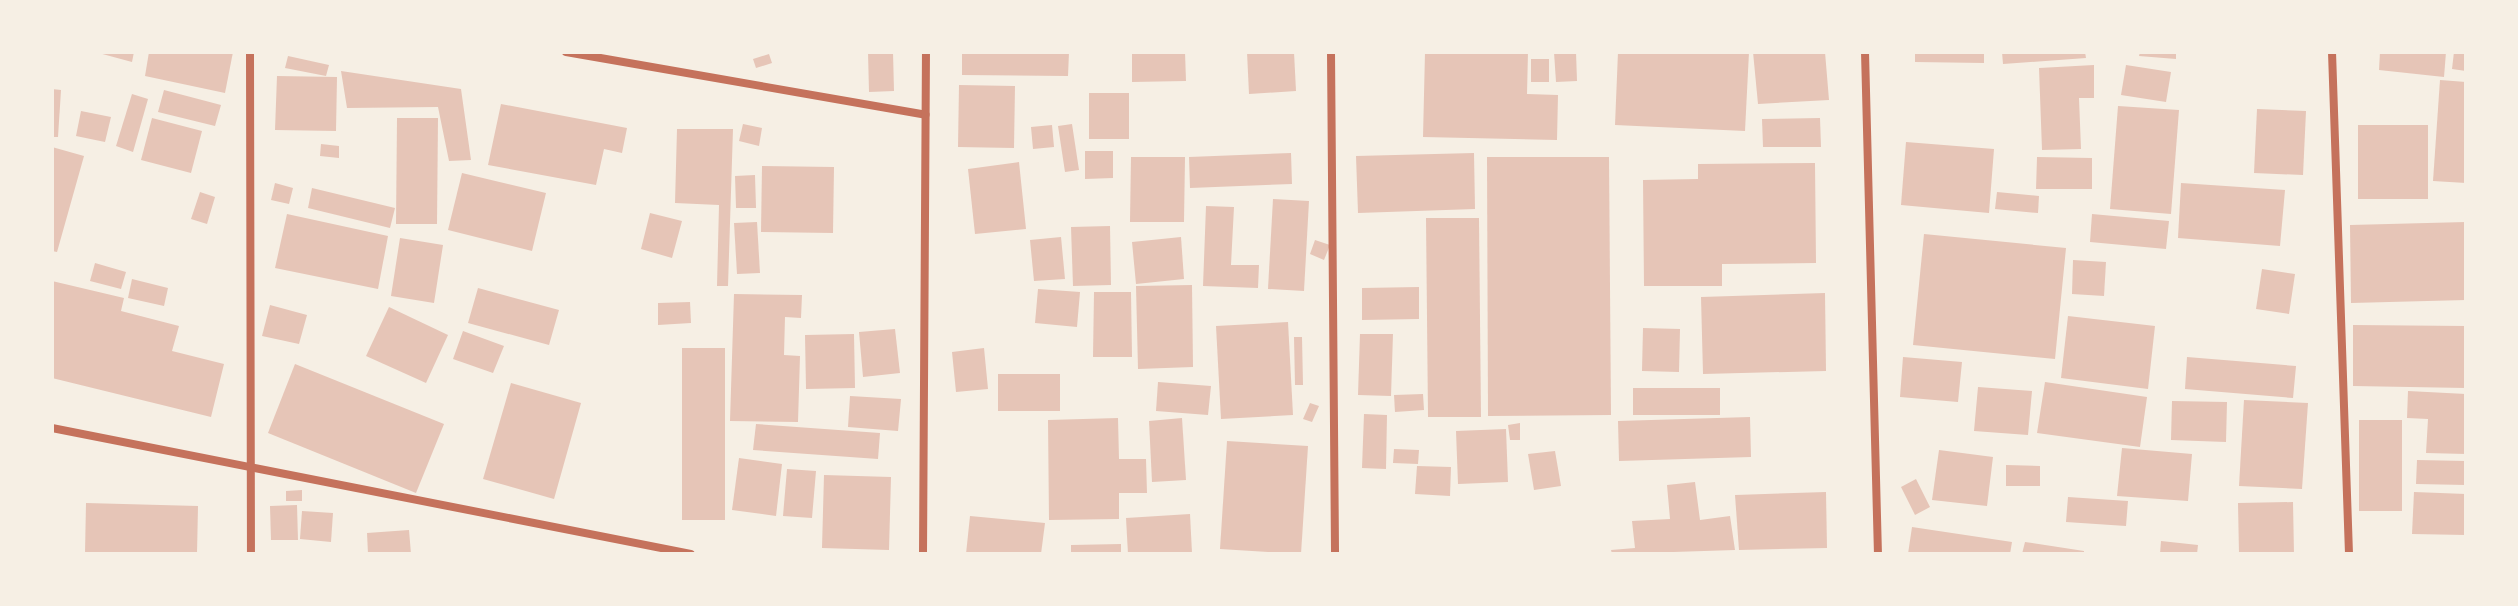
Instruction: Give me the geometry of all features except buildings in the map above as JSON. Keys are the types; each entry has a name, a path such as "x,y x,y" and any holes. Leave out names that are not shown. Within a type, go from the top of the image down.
{"street":[{"path":"250,52 251,554"},
{"path":"566,52 926,115"},
{"path":"923,554 926,52"},
{"path":"1331,52 1335,554"},
{"path":"1865,52 1878,554"},
{"path":"2332,52 2349,554"},
{"path":"52,428 250,463 691,554"}]}
